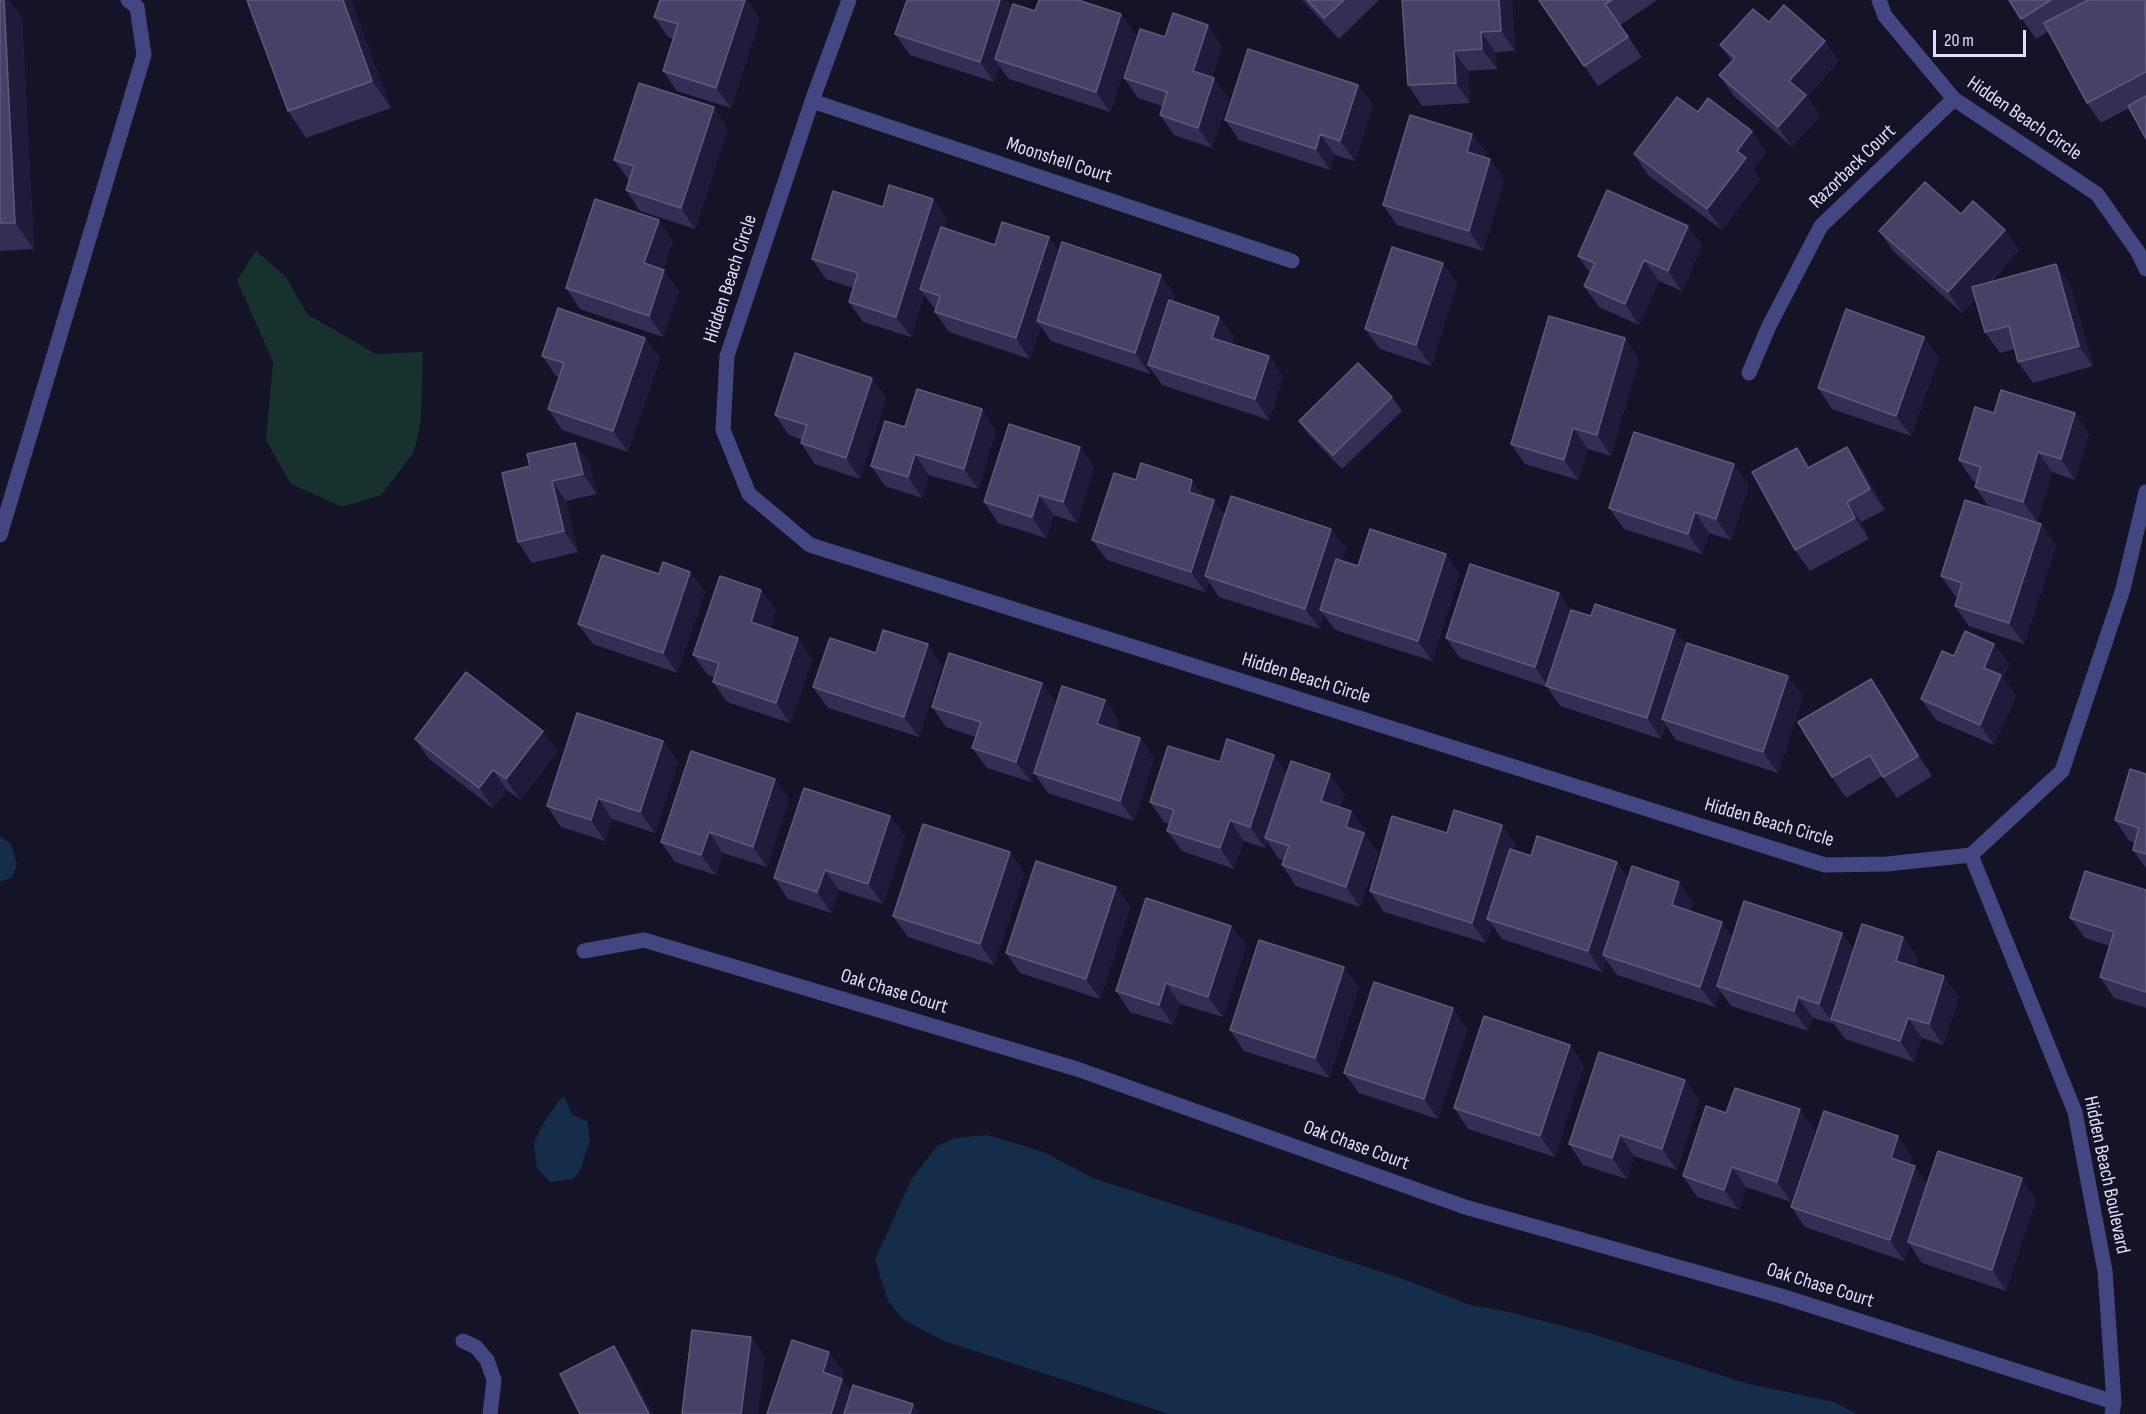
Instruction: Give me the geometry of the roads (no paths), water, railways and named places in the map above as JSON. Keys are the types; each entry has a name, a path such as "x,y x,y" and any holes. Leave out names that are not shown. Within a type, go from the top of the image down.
{"street":[{"path":"0,535 144,55 137,7 128,0"},
{"name":"Hidden Beach Circle","path":"849,0 812,101 727,356 723,430 749,494 810,545 1825,865 1887,864 1971,855"},
{"name":"Hidden Beach Circle","path":"1878,0 1885,16 1953,99 2097,194 2138,252 2146,269"},
{"name":"Razorback Court","path":"1749,373 1769,326 1821,226 1953,99"},
{"name":"Moonshell Court","path":"812,101 1292,261"},
{"path":"1971,855 2062,771 2123,589 2146,492"},
{"name":"Hidden Beach Boulevard","path":"1971,855 2075,1112 2105,1271 2113,1408"},
{"name":"Oak Chase Court","path":"584,951 644,940 1077,1069 1465,1207 1781,1296 2113,1408"},
{"path":"463,1341 476,1347 488,1360 494,1380 490,1414"}],"water":[{"path":"0,836 11,844 17,865 12,877 0,882"},
{"path":"565,1097 572,1115 587,1121 590,1139 580,1171 573,1179 550,1182 537,1168 534,1144 541,1127 560,1099"},
{"path":"987,1135 1041,1151 1093,1178 1409,1281 1470,1305 1505,1311 1593,1334 1745,1383 1834,1402 1857,1414 1169,1414 944,1341 904,1320 888,1301 875,1260 911,1180 937,1146 955,1138"}]}
